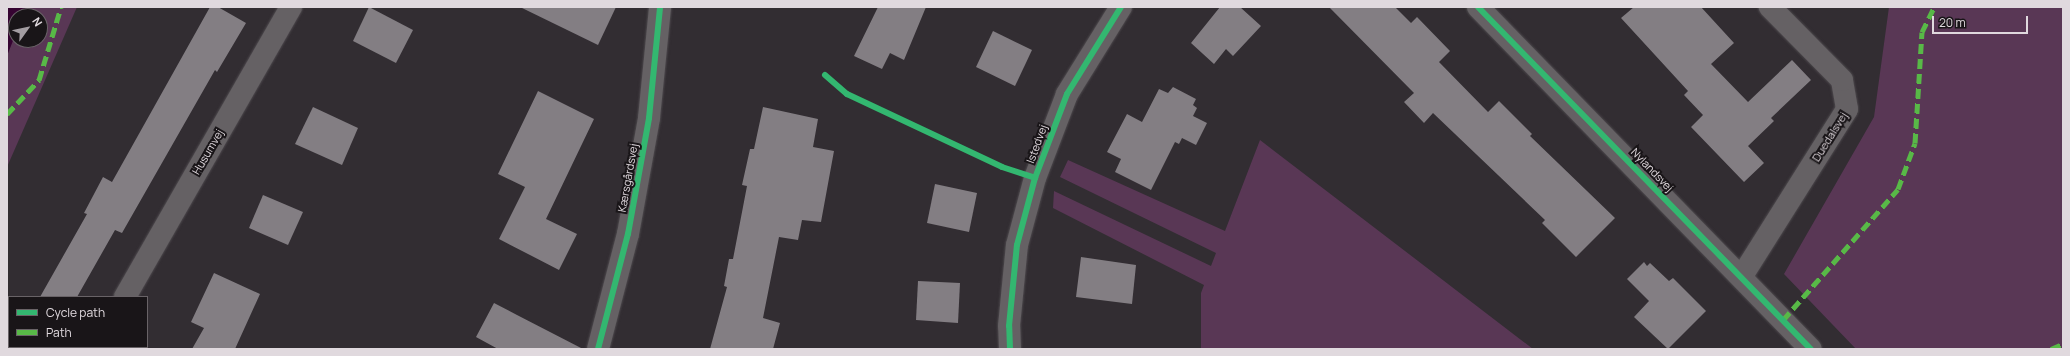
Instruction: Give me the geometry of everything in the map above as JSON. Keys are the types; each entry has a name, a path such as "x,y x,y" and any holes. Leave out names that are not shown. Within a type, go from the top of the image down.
{"street":[{"name":"Husumvej","path":"127,296 292,7"},
{"name":"Kærsgårdsvej","path":"598,349 628,234 649,118 660,7"},
{"name":"Istedvej","path":"1010,349 1009,326 1017,245 1035,178 1066,94 1121,7"},
{"name":"Nylandsvej","path":"1478,7 1742,276 1811,349"},
{"name":"Duedalsvej","path":"1742,276 1847,109 1842,80 1770,7"}],"shaded area":[{"path":"7,7 77,7 7,167"},
{"path":"7,7 26,7 8,8 8,48 10,48 7,56"},
{"path":"1889,7 2063,7 2063,349 1856,349 1784,274 1874,117"},
{"path":"1260,140 1533,349 1201,349 1201,293 1204,285 1053,208 1054,191 1211,266 1216,253 1060,177 1068,160 1225,231"}],"building":[{"path":"210,7 218,7 246,23 217,72 215,70 122,233 115,230 78,296 41,296 87,214 84,213 103,177 112,182"},
{"path":"369,7 413,30 396,63 353,41"},
{"path":"520,7 616,7 598,45"},
{"path":"878,7 926,7 904,60 890,53 882,69 854,56"},
{"path":"1220,7 1240,7 1261,26 1233,56 1226,49 1214,64 1191,43"},
{"path":"1329,7 1395,7 1411,23 1417,17 1450,51 1439,62 1488,112 1499,101 1532,134 1530,136 1615,218 1576,257 1542,223 1545,220 1433,113 1424,123 1404,102 1414,93"},
{"path":"1634,7 1701,7 1734,43 1711,64 1748,102 1792,60 1811,80 1771,118 1774,121 1748,146 1764,163 1744,182 1691,127 1703,115 1684,95 1688,91 1621,18"},
{"path":"993,31 1032,50 1015,86 976,67"},
{"path":"1173,87 1196,99 1193,105 1197,108 1193,116 1207,123 1196,145 1182,138 1179,144 1175,142 1151,190 1115,172 1121,159 1107,152 1127,114 1142,122 1159,89 1168,93"},
{"path":"538,91 594,119 546,219 577,234 559,270 499,239 525,187 498,174"},
{"path":"313,107 358,128 342,165 295,144"},
{"path":"763,107 818,119 813,147 834,151 821,222 802,220 798,240 779,237 763,318 780,323 773,349 710,349 727,287 724,286 729,259 733,259 747,186 742,185 750,149 754,149"},
{"path":"935,184 977,193 969,232 927,223"},
{"path":"263,195 303,212 288,245 249,228"},
{"path":"1081,257 1136,265 1132,304 1076,297"},
{"path":"1644,262 1647,266 1650,263 1669,281 1673,278 1706,311 1668,349 1634,317 1649,301 1627,279"},
{"path":"214,273 260,294 235,349 192,349 204,328 191,322"},
{"path":"918,281 960,283 958,323 916,320"},
{"path":"494,303 583,349 498,349 476,337"}],"marked path":[{"path":"7,114 39,80 61,7"},
{"path":"1783,320 1898,189 1915,143 1922,32 1934,7"},
{"path":"2051,349 2063,344"}],"cycle path":[{"path":"598,349 628,234 649,118 660,7"},
{"path":"1010,349 1009,326 1017,245 1035,178 1067,94 1121,7"},
{"path":"1478,7 1811,349"},
{"path":"825,75 847,94 1002,167 1035,178"}]}
